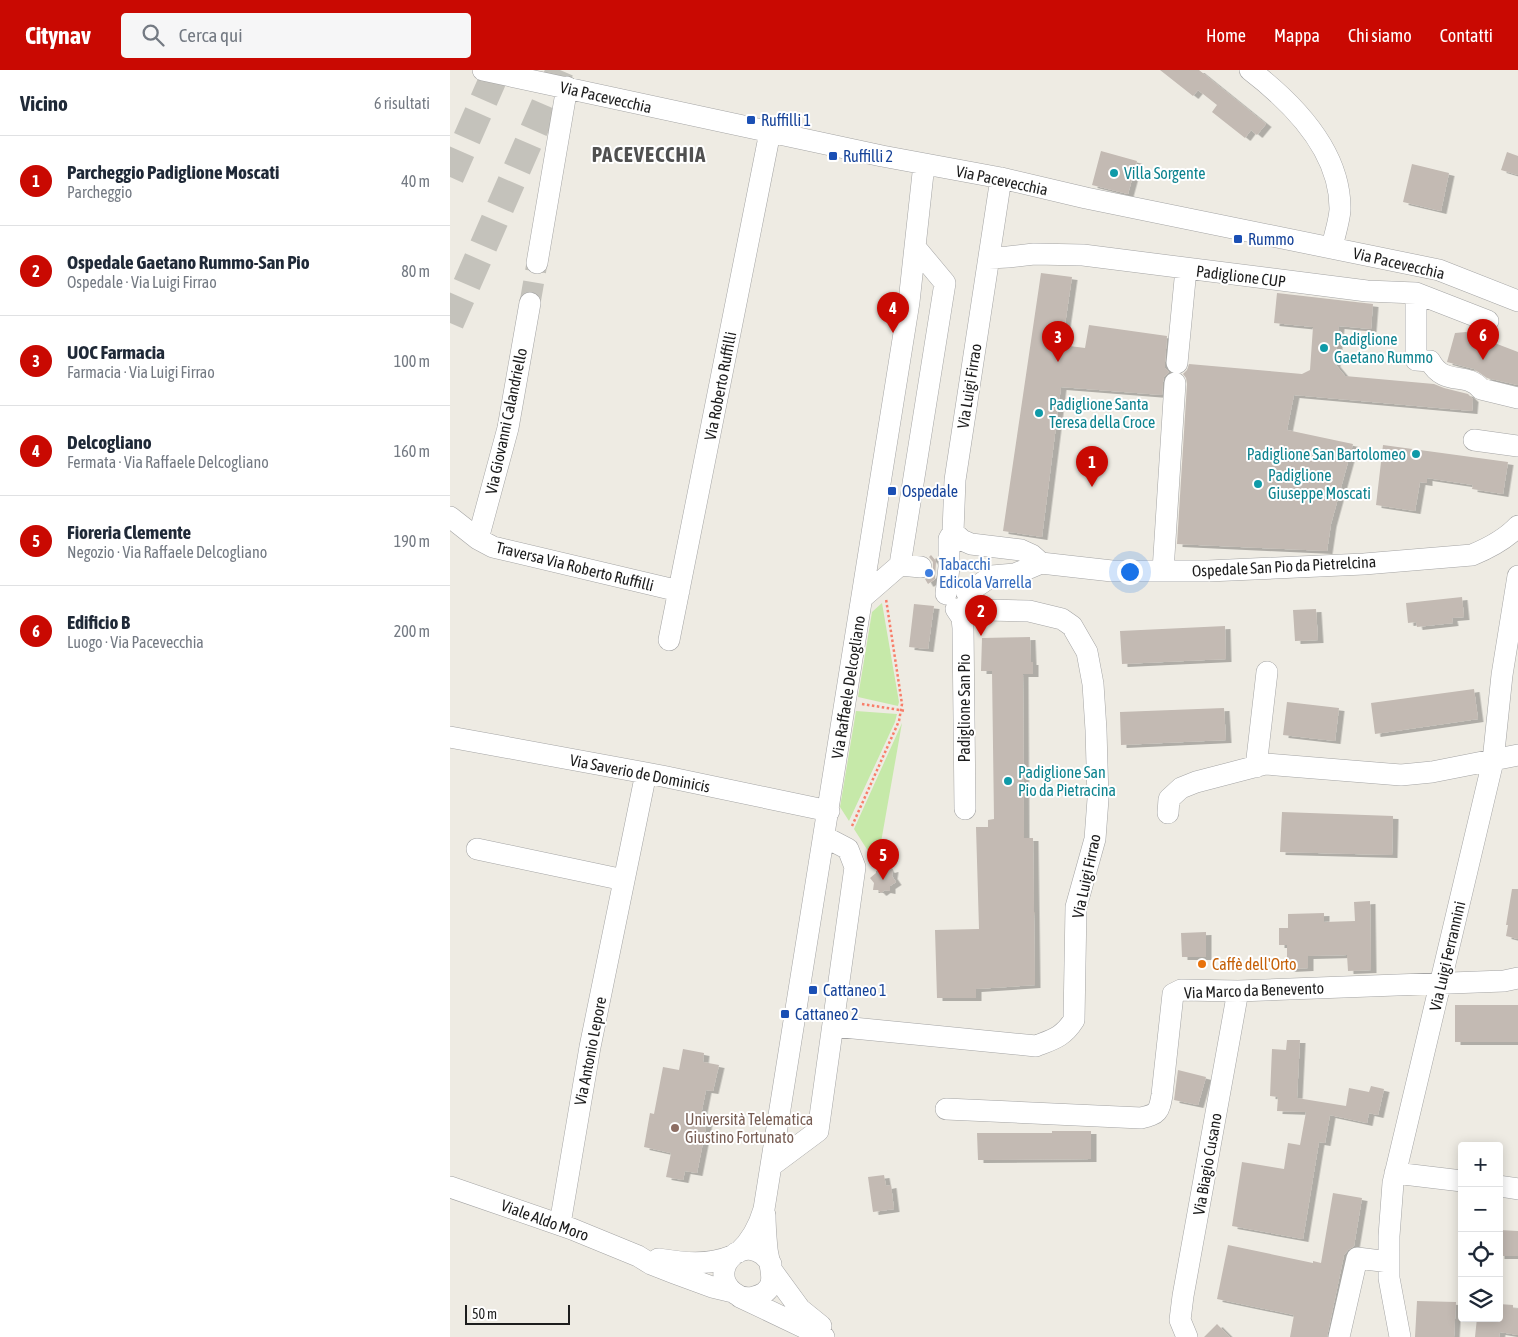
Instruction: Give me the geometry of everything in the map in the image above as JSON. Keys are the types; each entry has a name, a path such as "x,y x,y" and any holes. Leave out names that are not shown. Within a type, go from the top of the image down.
{"street":[{"name":"Via Pacevecchia","path":"483,70 770,132 1001,178 1086,198 1439,270 1518,301"},
{"path":"1250,70 1268,84 1306,124 1320,145 1331,167 1338,194 1340,212 1332,248"},
{"path":"537,263 567,87"},
{"name":"Via Roberto Ruffilli","path":"669,640 770,132"},
{"name":"Via Raffaele Delcogliano","path":"735,1254 754,1235 764,1210 909,302 924,164"},
{"name":"Via Luigi Firrao","path":"833,1026 1036,1046 1057,1038 1067,1030 1074,1020 1076,907 1095,838 1098,799 1093,684 1087,652 1072,626 1062,619 1029,611 987,610 959,600 927,568 949,539 952,532 955,480 1001,178"},
{"path":"862,598 927,568 945,283 915,247"},
{"name":"Padiglione CUP","path":"989,258 1034,254 1083,255 1367,291 1416,293 1488,321"},
{"path":"1163,571 1176,373 1186,269"},
{"path":"1416,293 1416,360 1430,361 1434,367 1446,376 1472,381 1481,389 1518,398"},
{"name":"Via Giovanni Calandriello","path":"478,539 508,428 530,303"},
{"path":"1474,440 1518,446"},
{"name":"Traversa Via Roberto Ruffilli","path":"450,517 478,539 494,547 679,591"},
{"name":"Ospedale San Pio da Pietrelcina","path":"959,600 992,576 1015,574 1041,563 1112,571 1208,572 1472,555 1510,536 1518,526"},
{"name":"Ospedale San Pio da Pietrelcina","path":"952,532 971,544 1021,550 1032,555 1041,563"},
{"name":"Via Luigi Ferrannini","path":"1400,1337 1389,1278 1389,1236 1393,1183 1492,760 1502,675 1518,576"},
{"name":"Padiglione San Pio","path":"959,600 963,628 965,809"},
{"path":"1256,767 1267,672"},
{"name":"Via Saverio de Dominicis","path":"450,737 646,773 829,811"},
{"path":"1168,813 1169,799 1182,788 1196,782 1265,764 1400,775 1432,772 1518,755"},
{"name":"Via Antonio Lepore","path":"560,1224 590,1047 646,773"},
{"path":"771,1166 818,1131 855,866 848,849 825,837"},
{"path":"478,849 624,880"},
{"name":"Via Marco da Benevento","path":"946,1109 1141,1118 1154,1114 1160,1107 1162,1095 1173,994 1181,990 1238,991 1504,981 1518,978"},
{"name":"Via Biagio Cusano","path":"1186,1337 1180,1320 1183,1296 1238,991"},
{"path":"1395,1173 1458,1181"},
{"name":"Viale Aldo Moro","path":"450,1187 560,1224 712,1288 748,1298 756,1297 769,1287 772,1268"},
{"path":"1503,1187 1518,1189"},
{"name":"Via Raffaele Delcogliano","path":"764,1210 767,1252 772,1268"},
{"name":"Viale Aldo Moro","path":"638,1256 691,1263 717,1262 746,1249 761,1253 800,1309 838,1337"},
{"path":"735,1254 724,1270 728,1286 737,1294"},
{"path":"1339,1337 1357,1258 1389,1262"},
{"name":"Viale Aldo Moro","path":"737,1294 824,1337"}],"path":[{"path":"852,826 899,720 902,704 886,599"},
{"path":"855,703 906,711"}],"green space":[{"path":"882,603 899,702 898,706 858,697 872,612"},
{"path":"856,711 897,714 849,821 840,807"},
{"path":"902,723 877,865 854,829"}],"building":[{"path":"1160,70 1199,70 1266,124 1257,135 1251,130 1245,138 1212,112 1217,105 1198,90 1193,96"},
{"name":"Villa Sorgente","path":"1101,151 1137,161 1128,194 1092,185"},
{"path":"1507,152 1518,156 1518,175 1501,170"},
{"path":"1412,164 1449,173 1441,211 1403,202"},
{"name":"Padiglione Santa Teresa della Croce","path":"1041,273 1072,277 1062,345 1085,348 1089,325 1167,336 1165,368 1169,372 1164,377 1162,395 1061,387 1042,537 1003,531"},
{"name":"Padiglione Giuseppe Moscati","path":"1277,293 1373,304 1371,329 1339,326 1335,364 1345,376 1434,384 1468,394 1473,399 1472,411 1294,395 1287,430 1353,444 1331,524 1327,551 1177,544 1187,384 1183,374 1189,364 1302,374 1310,370 1313,327 1274,323"},
{"path":"1466,332 1518,352 1518,385 1487,378 1474,369 1447,362 1455,333"},
{"name":"Padiglione San Bartolomeo","path":"1383,445 1508,462 1503,494 1472,489 1473,485 1427,478 1427,483 1420,482 1415,511 1376,505"},
{"path":"931,555 936,561 935,579 928,584 925,579 931,575 933,569 933,562 929,557"},
{"path":"1462,597 1464,617 1452,618 1453,623 1417,627 1416,622 1408,623 1406,603"},
{"path":"914,604 934,606 928,649 909,647"},
{"path":"1316,609 1318,640 1295,641 1293,610"},
{"path":"1225,626 1226,659 1122,664 1120,631"},
{"name":"Padiglione San Pio da Pietracina","path":"1030,637 1033,674 1023,674 1024,838 1033,838 1035,985 976,989 976,998 937,998 935,930 979,929 976,827 988,827 988,820 994,819 992,671 981,671 982,638"},
{"path":"1474,689 1478,719 1375,734 1371,703"},
{"path":"1287,702 1339,708 1335,741 1283,735"},
{"path":"1224,708 1226,740 1121,745 1120,712"},
{"path":"1282,812 1393,816 1392,855 1280,852"},
{"path":"886,865 889,870 893,869 892,876 896,882 890,886 890,891 885,890 881,893 878,890 873,890 874,883 870,878 876,871"},
{"path":"1512,889 1518,889 1518,939 1506,936"},
{"path":"1370,901 1371,970 1348,971 1347,955 1308,956 1308,968 1287,969 1287,945 1279,945 1279,928 1288,928 1288,914 1324,913 1324,922 1355,921 1354,902"},
{"path":"1206,932 1206,957 1182,957 1181,933"},
{"path":"1455,1005 1518,1005 1518,1042 1455,1042"},
{"path":"1287,1040 1300,1040 1297,1098 1346,1106 1349,1088 1369,1092 1371,1086 1384,1089 1378,1115 1369,1113 1367,1123 1330,1115 1325,1143 1319,1142 1303,1239 1232,1226 1242,1162 1284,1169 1288,1143 1300,1145 1306,1112 1277,1111 1278,1097 1270,1096 1272,1049 1286,1050"},
{"path":"683,1049 704,1053 703,1062 719,1065 713,1091 706,1090 701,1115 708,1117 697,1173 685,1171 683,1180 666,1177 671,1153 644,1147 650,1113 654,1114 663,1067 679,1070"},
{"path":"1178,1070 1206,1077 1198,1105 1174,1100"},
{"path":"1052,1131 1091,1131 1091,1159 978,1160 977,1133 1052,1133"},
{"path":"884,1175 886,1186 891,1185 894,1209 873,1212 868,1177"},
{"path":"1333,1193 1362,1198 1354,1246 1344,1255 1327,1337 1290,1337 1294,1315 1217,1299 1228,1245 1313,1263 1313,1261 1321,1263"},
{"path":"1503,1230 1518,1231 1518,1256 1503,1256"},
{"path":"1417,1301 1456,1302 1454,1337 1415,1337"},
{"path":"1503,1304 1513,1305 1513,1308 1518,1309 1518,1335 1500,1332 1499,1337 1475,1337 1477,1322 1503,1322"},
{"path":"1217,1324 1230,1337 1204,1337"}],"tunnel":[{"path":"450,177 497,70"},
{"path":"450,323 560,70"},
{"path":"530,303 537,263"}],"place":[{"name":"Ruffilli 1","path":"751,120"},
{"name":"Ruffilli 2","path":"833,156"},
{"name":"Villa Sorgente","path":"1114,173"},
{"name":"Rummo","path":"1238,239"},
{"name":"Delcogliano","path":"893,333"},
{"name":"Padiglione Gaetano Rummo","path":"1324,348"},
{"name":"Edificio B","path":"1483,360"},
{"name":"UOC Farmacia","path":"1058,362"},
{"name":"Padiglione Santa Teresa della Croce","path":"1039,413"},
{"name":"Padiglione San Bartolomeo","path":"1416,454"},
{"name":"Padiglione Giuseppe Moscati","path":"1258,484"},
{"name":"Parcheggio Padiglione Moscati","path":"1092,487"},
{"name":"Ospedale","path":"892,491"},
{"name":"Tabacchi Edicola Varrella","path":"929,573"},
{"name":"Ospedale Gaetano Rummo-San Pio","path":"981,636"},
{"name":"Padiglione San Pio da Pietracina","path":"1008,781"},
{"name":"Fioreria Clemente","path":"883,880"},
{"name":"Caffè dell'Orto","path":"1202,964"},
{"name":"Cattaneo 1","path":"813,990"},
{"name":"Cattaneo 2","path":"785,1014"},
{"name":"Università Telematica Giustino Fortunato","path":"675,1128"}],"district":[{"name":"PACEVECCHIA","path":"649,154"}]}
